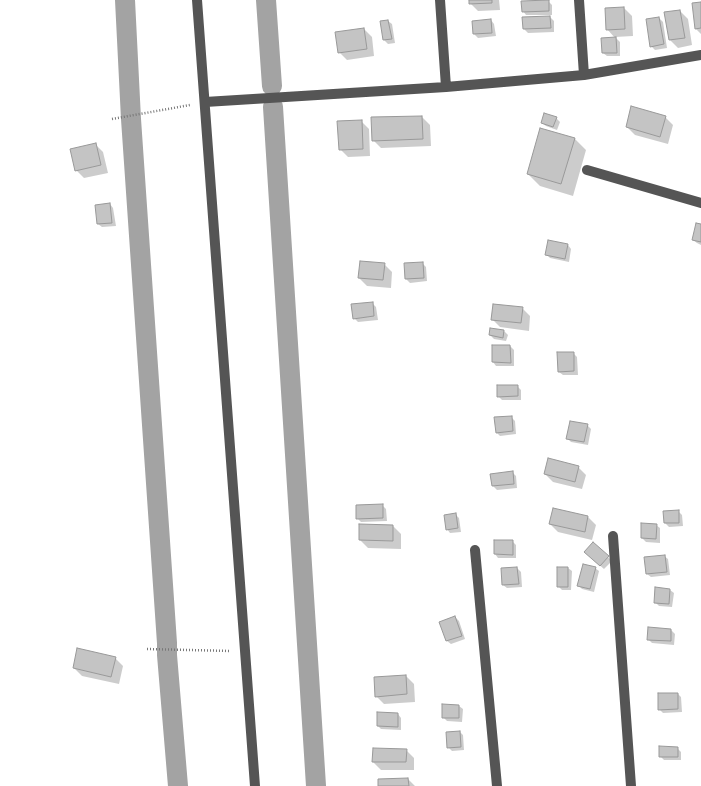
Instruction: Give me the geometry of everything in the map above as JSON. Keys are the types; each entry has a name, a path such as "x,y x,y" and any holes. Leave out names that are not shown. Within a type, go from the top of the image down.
{"street":[{"path":"197,0 254,786"},
{"path":"440,0 446,87"},
{"path":"579,0 584,75"},
{"path":"205,102 446,87 584,75 701,55"},
{"path":"587,170 701,203"},
{"path":"613,536 631,786"},
{"path":"475,550 497,786"}],"path":[{"path":"112,120 205,102"},
{"path":"147,649 245,651"}],"building":[{"path":"469,0 492,0 492,3 469,4"},
{"path":"549,0 549,11 522,12 521,1"},
{"path":"701,2 701,28 695,29 692,3"},
{"path":"624,7 625,29 606,30 605,8"},
{"path":"680,10 685,38 669,40 664,12"},
{"path":"550,16 551,28 523,29 522,17"},
{"path":"659,17 664,44 650,47 646,19"},
{"path":"491,19 492,33 473,34 472,21"},
{"path":"388,20 392,39 383,40 380,21"},
{"path":"364,28 367,49 338,53 335,32"},
{"path":"616,37 617,53 602,53 601,38"},
{"path":"631,106 666,116 660,137 626,127"},
{"path":"544,113 557,117 553,127 541,123"},
{"path":"422,116 423,139 372,141 371,117"},
{"path":"362,120 363,149 339,150 337,121"},
{"path":"540,128 575,138 561,184 527,174"},
{"path":"96,143 101,165 75,171 70,149"},
{"path":"110,203 112,223 97,224 95,205"},
{"path":"696,223 701,224 701,242 692,240"},
{"path":"548,240 568,244 565,259 545,255"},
{"path":"360,261 385,263 383,280 358,278"},
{"path":"423,262 424,278 405,279 404,263"},
{"path":"373,302 374,316 353,319 351,304"},
{"path":"493,304 523,307 521,323 491,320"},
{"path":"490,328 504,330 503,338 489,335"},
{"path":"492,345 510,345 511,363 492,362"},
{"path":"557,352 574,352 574,371 558,372"},
{"path":"497,385 518,385 518,396 497,397"},
{"path":"512,416 513,431 496,433 494,417"},
{"path":"570,421 588,424 584,442 566,439"},
{"path":"548,458 579,466 575,482 544,474"},
{"path":"513,471 514,484 492,486 490,474"},
{"path":"383,504 383,518 356,519 356,505"},
{"path":"553,508 588,516 585,532 549,524"},
{"path":"679,510 679,523 664,523 663,511"},
{"path":"456,513 458,528 446,530 444,515"},
{"path":"641,523 657,524 656,539 641,538"},
{"path":"359,524 393,525 393,541 359,540"},
{"path":"494,540 513,540 513,555 494,554"},
{"path":"593,542 609,556 600,566 584,552"},
{"path":"665,555 667,572 646,574 644,557"},
{"path":"583,564 596,567 590,589 577,586"},
{"path":"517,567 519,584 502,585 501,568"},
{"path":"557,567 568,567 568,587 557,587"},
{"path":"655,587 670,589 669,604 654,603"},
{"path":"455,616 462,636 446,641 439,622"},
{"path":"648,627 671,629 671,641 647,640"},
{"path":"77,648 116,657 111,677 73,668"},
{"path":"406,675 407,694 375,697 374,677"},
{"path":"658,693 678,693 678,709 658,710"},
{"path":"442,704 459,705 459,718 442,718"},
{"path":"377,712 398,713 398,727 377,726"},
{"path":"460,731 461,747 447,748 446,732"},
{"path":"659,746 678,747 678,757 659,757"},
{"path":"373,748 407,749 406,762 372,762"},
{"path":"408,778 409,786 378,786 378,779"}],"waterway":[{"path":"125,0 131,119 167,655 178,786"},
{"path":"266,0 272,86"},
{"path":"273,107 316,786"}]}
